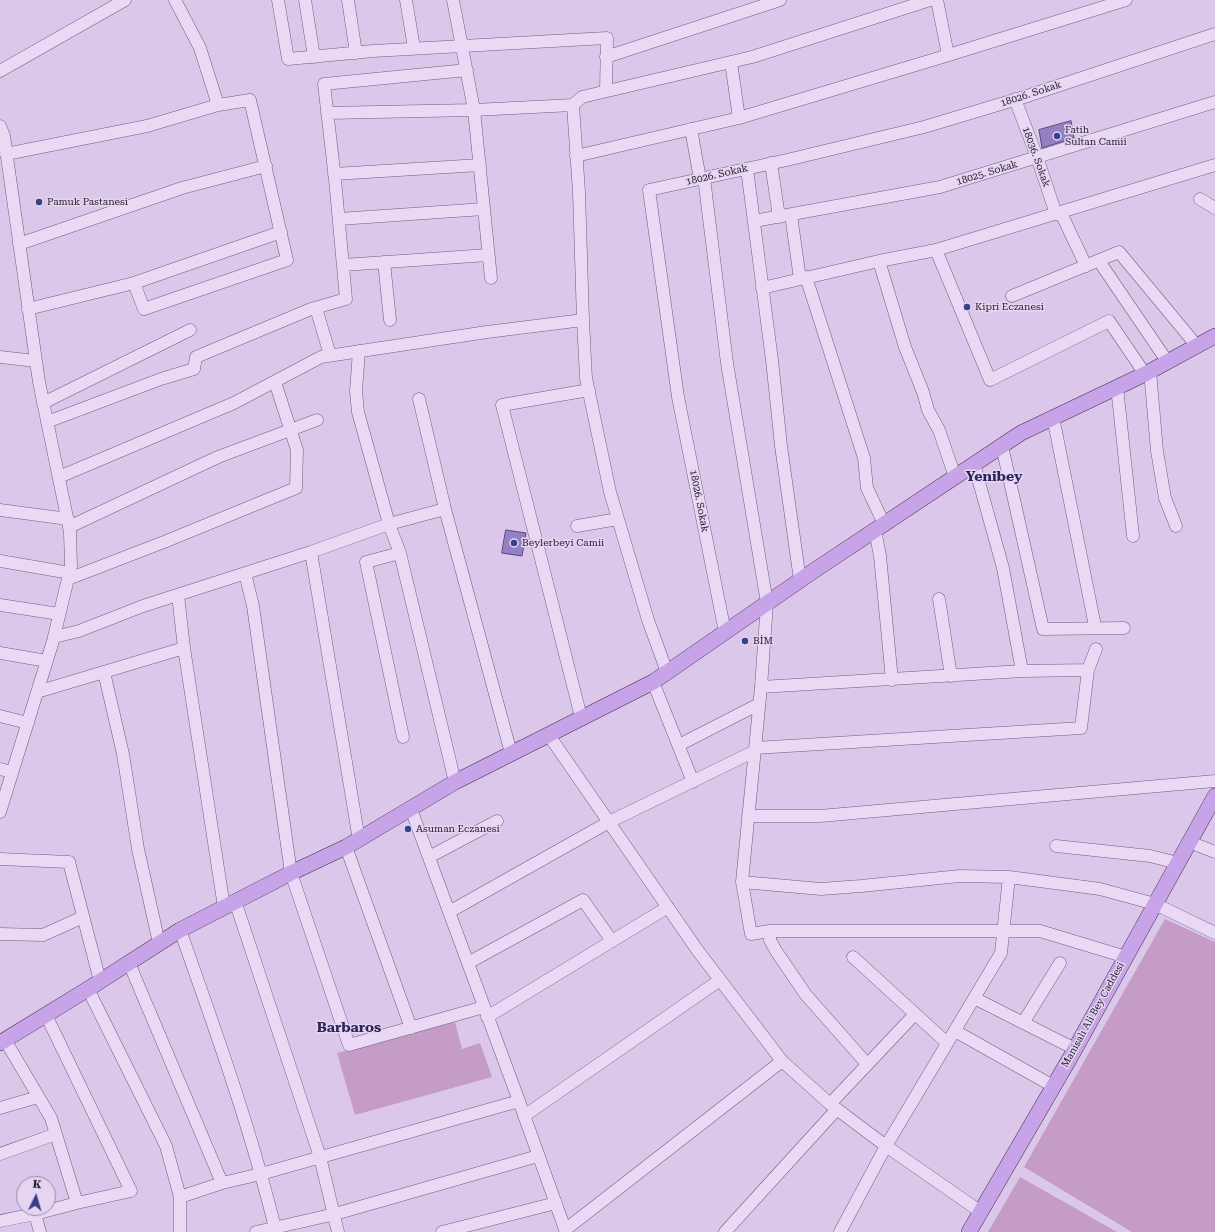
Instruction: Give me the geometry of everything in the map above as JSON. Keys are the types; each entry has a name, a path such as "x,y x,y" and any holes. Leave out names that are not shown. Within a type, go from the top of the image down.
{"main road":[{"path":"2,1041 46,1015 180,930 291,873 352,844 455,782 652,682 800,580 1021,433 1148,373 1167,361 1215,336"},
{"name":"Manisalı Ali Bey Caddesi","path":"969,1232 1126,957 1215,796"}],"street":[{"path":"0,71 125,0"},
{"path":"175,0 200,48 218,105"},
{"path":"278,0 288,59 414,48 607,38 606,91"},
{"path":"305,0 314,57"},
{"path":"348,0 356,53"},
{"path":"406,0 414,48"},
{"path":"453,0 474,110 491,278"},
{"path":"606,57 780,0"},
{"path":"327,113 474,110 573,105 582,97 752,57 930,0"},
{"path":"937,0 948,55"},
{"path":"576,156 739,118 1126,0"},
{"name":"18026. Sokak","path":"725,632 678,397 649,190 747,169 924,126 1015,100 1215,34"},
{"path":"731,62 739,118"},
{"path":"47,422 161,379 194,369 196,357 316,308 346,299 324,84 467,70"},
{"path":"6,154 147,126 218,105 250,100 287,260 144,309 134,283"},
{"name":"18036. Sokak","path":"1015,100 1058,213 1086,266"},
{"name":"18025. Sokak","path":"754,221 940,187 1215,102"},
{"path":"573,105 580,200 586,378 610,492 648,620 667,672"},
{"path":"0,126 4,136 43,404 68,523 71,566 47,661 1,804"},
{"path":"690,129 702,179 727,362 767,603 761,687 742,882 751,934 770,931 1040,931 1126,957"},
{"path":"771,163 803,278 864,458 867,488 879,527 880,556 892,680"},
{"path":"334,174 480,165"},
{"path":"762,288 879,261 936,250 1215,165"},
{"path":"19,244 182,188 266,166"},
{"path":"747,169 772,360 782,454 800,580"},
{"path":"1200,199 1215,208"},
{"path":"338,220 484,209"},
{"path":"28,309 134,283 281,232"},
{"path":"936,250 990,380 1109,321 1148,373 1157,451 1165,498 1176,526"},
{"path":"1012,296 1118,252 1197,346"},
{"path":"343,265 488,255"},
{"path":"879,261 905,348 923,392 928,410 939,430 955,477"},
{"path":"1099,261 1167,361"},
{"path":"384,262 390,320"},
{"path":"316,308 330,356"},
{"path":"59,477 234,403 321,357 487,332 583,320"},
{"path":"43,404 190,330"},
{"path":"359,351 356,391 358,412 389,524 400,553 455,782"},
{"path":"0,357 36,361"},
{"path":"0,561 69,576 164,542 296,488 297,450 274,382"},
{"path":"1117,387 1133,536"},
{"path":"581,717 502,405 589,390"},
{"path":"419,399 445,509 511,753"},
{"path":"1053,417 1094,621"},
{"path":"0,510 68,523 218,457 316,420"},
{"path":"1002,446 1043,630 1124,628"},
{"path":"974,464 1003,568 1022,672"},
{"path":"54,637 79,631 143,606 311,552 389,524 445,509"},
{"path":"578,526 618,519"},
{"path":"311,552 352,844 411,1028"},
{"path":"400,553 366,562 402,737"},
{"path":"245,573 253,606 291,873 349,1044 411,1028 486,1012 612,941 668,907"},
{"path":"178,595 184,648 230,904 320,1157 338,1232"},
{"path":"939,599 951,676"},
{"path":"0,604 59,614"},
{"path":"37,692 184,648"},
{"path":"449,912 609,822 693,782 755,750 1081,728 1088,670 1096,649"},
{"path":"0,653 47,661"},
{"path":"761,687 1022,672 1088,670"},
{"path":"104,672 123,754 138,849 159,943"},
{"path":"652,682 693,782"},
{"path":"679,745 759,704"},
{"path":"0,716 28,723"},
{"path":"548,734 698,951 782,1060 834,1106 886,1146 981,1212"},
{"path":"0,769 12,772"},
{"path":"748,816 820,816 1215,781"},
{"path":"411,809 566,1231 782,1060"},
{"path":"429,857 497,821"},
{"path":"1189,842 1215,852"},
{"path":"1056,846 1150,856 1178,863"},
{"path":"0,859 69,862 83,917 94,985 166,1146 180,1197 180,1232"},
{"path":"742,882 821,888 861,886 960,876 1009,876 1100,890 1155,904 1215,933"},
{"path":"840,1232 886,1146 1001,953 1009,876"},
{"path":"468,963 583,900 612,941"},
{"path":"0,934 43,935 83,917"},
{"path":"180,930 222,1047 261,1174 276,1230"},
{"path":"770,931 770,940 776,951 806,995 867,1064"},
{"path":"853,957 947,1043"},
{"path":"129,963 222,1183"},
{"path":"1023,1023 1060,963"},
{"path":"524,1116 720,980"},
{"path":"974,998 1074,1049"},
{"path":"725,1232 834,1106 867,1064 915,1014"},
{"path":"46,1015 131,1191 56,1208"},
{"path":"955,1031 1053,1086"},
{"path":"2,1041 51,1118 77,1203"},
{"path":"0,1108 38,1097"},
{"path":"180,1197 222,1183 261,1174 519,1101"},
{"path":"0,1154 56,1134"},
{"path":"256,1232 276,1230 538,1156"},
{"path":"442,1232 556,1203"},
{"path":"0,1220 23,1216"},
{"path":"36,1216 40,1232"}],"shaded area":[{"path":"1165,919 1215,942 1215,1232 1132,1232 1024,1167"},
{"path":"455,1022 462,1049 480,1043 492,1077 355,1115 337,1053"},
{"path":"1020,1177 1117,1232 988,1232"}],"building":[{"name":"Fatih Sultan Camii","path":"1071,121 1074,138 1042,148 1039,130"},
{"name":"Beylerbeyi Camii","path":"506,530 526,533 522,556 502,553"}],"place":[{"name":"Fatih Sultan Camii","path":"1057,136"},
{"name":"Pamuk Pastanesi","path":"39,202"},
{"name":"Kipri Eczanesi","path":"967,307"},
{"name":"Beylerbeyi Camii","path":"514,543"},
{"name":"BİM","path":"745,641"},
{"name":"Asuman Eczanesi","path":"408,829"}],"district":[{"name":"Yenibey","path":"994,477"},
{"name":"Barbaros","path":"349,1028"}]}
